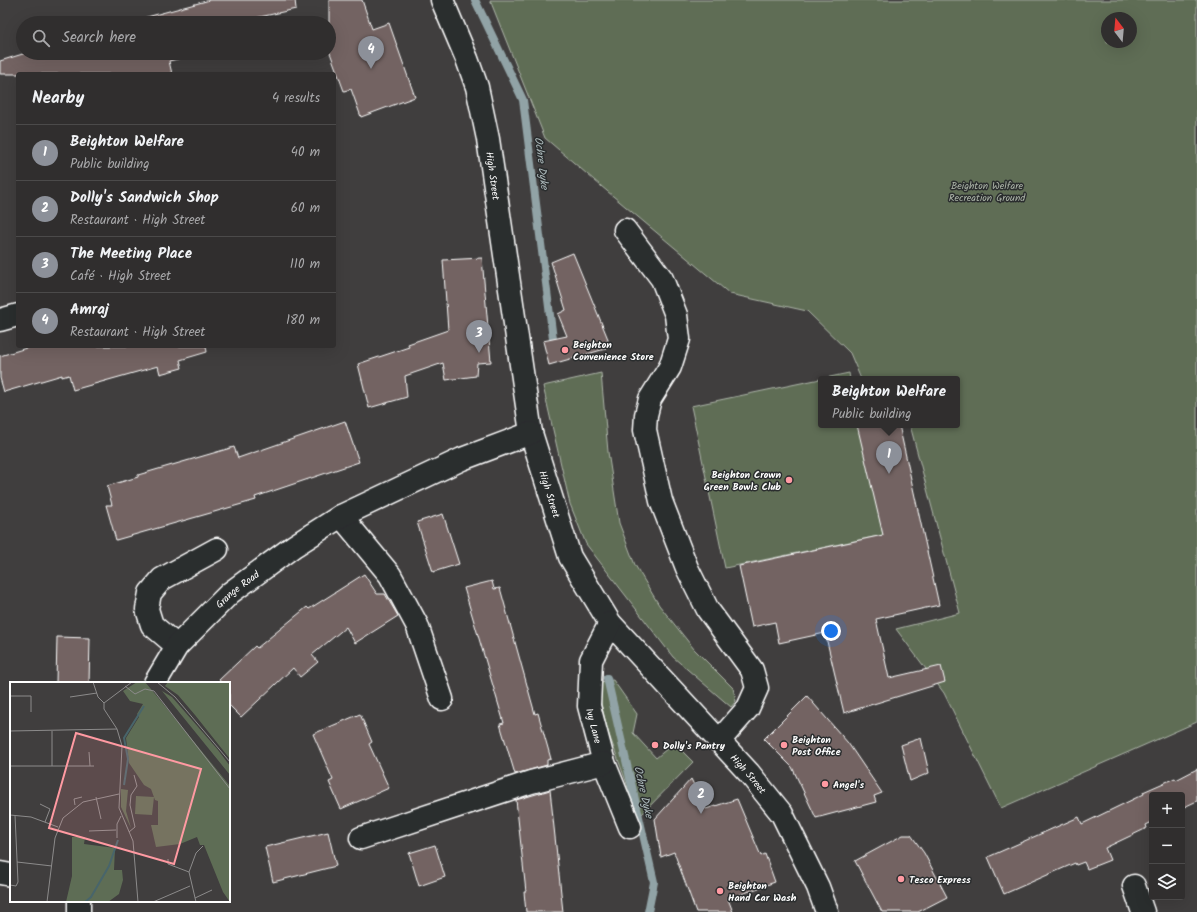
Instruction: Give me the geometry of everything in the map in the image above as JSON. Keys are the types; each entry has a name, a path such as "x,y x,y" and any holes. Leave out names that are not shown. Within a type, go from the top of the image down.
{"street":[{"name":"High Street","path":"442,0 477,87 488,139 531,433 570,557 610,623 749,773 782,814 818,886 826,912"},
{"path":"624,230 662,278 676,315 679,339 670,367 650,399 646,415 645,430 661,501 687,568 708,610 752,670 757,688 748,708 718,741"},
{"path":"0,320 16,316"},
{"name":"Grange Road","path":"156,682 177,646 230,593 294,546 341,516 462,459 531,433"},
{"path":"341,516 390,575 417,625 442,699"},
{"path":"177,646 152,625 147,609 150,592 162,579 217,549"},
{"name":"Ivy Lane","path":"610,623 591,660 589,706 604,763 630,827"},
{"path":"361,838 530,782 604,763"},
{"path":"0,873 10,874"},
{"path":"1134,886 1143,912"}],"green space":[{"name":"Beighton Welfare Recreation Ground","path":"490,0 1197,0 1197,722 1001,808 944,693 896,629 960,613 911,428 960,428 960,376 860,376 850,353 807,311 730,294 545,138"},
{"path":"601,373 608,452 619,523 635,565 659,605 694,649 733,688 736,701 731,707 673,657 586,544 570,504 543,386"},
{"name":"Beighton Crown Green Bowls Club","path":"849,373 850,376 835,376"},
{"name":"Beighton Crown Green Bowls Club","path":"818,379 818,428 861,428 883,535 725,568 691,406"},
{"path":"613,680 637,714 633,733 656,758 674,743 693,762 637,819 626,781 608,732 600,700 601,682"}],"building":[{"path":"210,0 295,0 296,9 264,16 151,16"},
{"path":"329,0 362,0 372,29 389,23 415,97 361,117 351,89 344,91 333,60 336,60 336,16 329,16"},
{"path":"16,56 16,60 173,60 169,61 172,72 16,72 16,74 0,74 0,61"},
{"path":"573,253 608,339 605,349 549,365 543,341 567,336 558,314 566,310 551,262"},
{"path":"482,258 491,362 477,363 476,376 446,380 443,363 405,376 407,397 369,408 358,364 409,347 408,344 448,330 443,260"},
{"path":"26,348 206,348 207,352 180,360 182,368 160,374 158,366 73,390 69,375 62,377 62,375 4,392 0,378 0,356"},
{"path":"345,421 359,462 255,497 256,500 116,540 106,505 112,505 107,486 138,477 138,475 234,447 238,458"},
{"path":"858,428 900,428 939,605 876,619 889,678 941,666 945,682 844,713 825,633 779,643 775,622 752,627 739,566 883,535"},
{"path":"443,514 459,564 433,572 417,522"},
{"path":"364,574 377,594 385,594 398,616 355,643 346,627 312,655 318,662 300,677 293,668 241,717 230,706 230,682 221,682 219,680 255,646 257,648 307,607 309,609"},
{"path":"492,581 494,589 500,588 535,714 538,713 551,759 547,760 547,765 515,774 500,724 504,723 464,588"},
{"path":"57,637 90,638 89,682 56,682"},
{"path":"807,696 848,743 882,793 874,796 876,802 816,818 792,767 764,739"},
{"path":"360,714 372,742 369,744 389,788 341,809 329,782 333,780 313,734"},
{"path":"921,738 929,773 910,781 901,745"},
{"path":"1197,769 1197,801 1185,807 1185,792 1149,792 1149,824 1146,825 1147,828 1105,848 1110,860 1087,869 1084,862 1076,865 1075,863 1004,894 988,857 1079,817 1082,824 1144,794 1143,792 1175,778 1176,780"},
{"path":"691,779 706,809 737,799 761,856 765,854 775,882 728,899 733,912 696,912 674,852 661,857 655,819"},
{"path":"550,790 563,912 526,912 524,892 526,892 516,800"},
{"path":"328,832 336,866 273,882 265,847"},
{"name":"Tesco Express","path":"903,835 911,835 924,853 947,897 918,912 882,912 855,861"},
{"path":"435,845 445,877 419,886 409,853"}],"waterway":[{"name":"Ochre Dyke","path":"475,0 523,100 553,339"},
{"name":"Ochre Dyke","path":"607,678 654,882 648,912"}],"place":[{"name":"Amraj","path":"371,69"},
{"name":"Beighton Convenience Store","path":"565,350"},
{"name":"The Meeting Place","path":"479,353"},
{"name":"Beighton Welfare","path":"889,474"},
{"name":"Beighton Crown Green Bowls Club","path":"789,480"},
{"name":"Dolly's Pantry","path":"655,745"},
{"name":"Beighton Post Office","path":"784,745"},
{"name":"Angel's","path":"825,784"},
{"name":"Dolly's Sandwich Shop","path":"701,814"},
{"name":"Tesco Express","path":"901,879"},
{"name":"Beighton Hand Car Wash","path":"720,891"}]}
